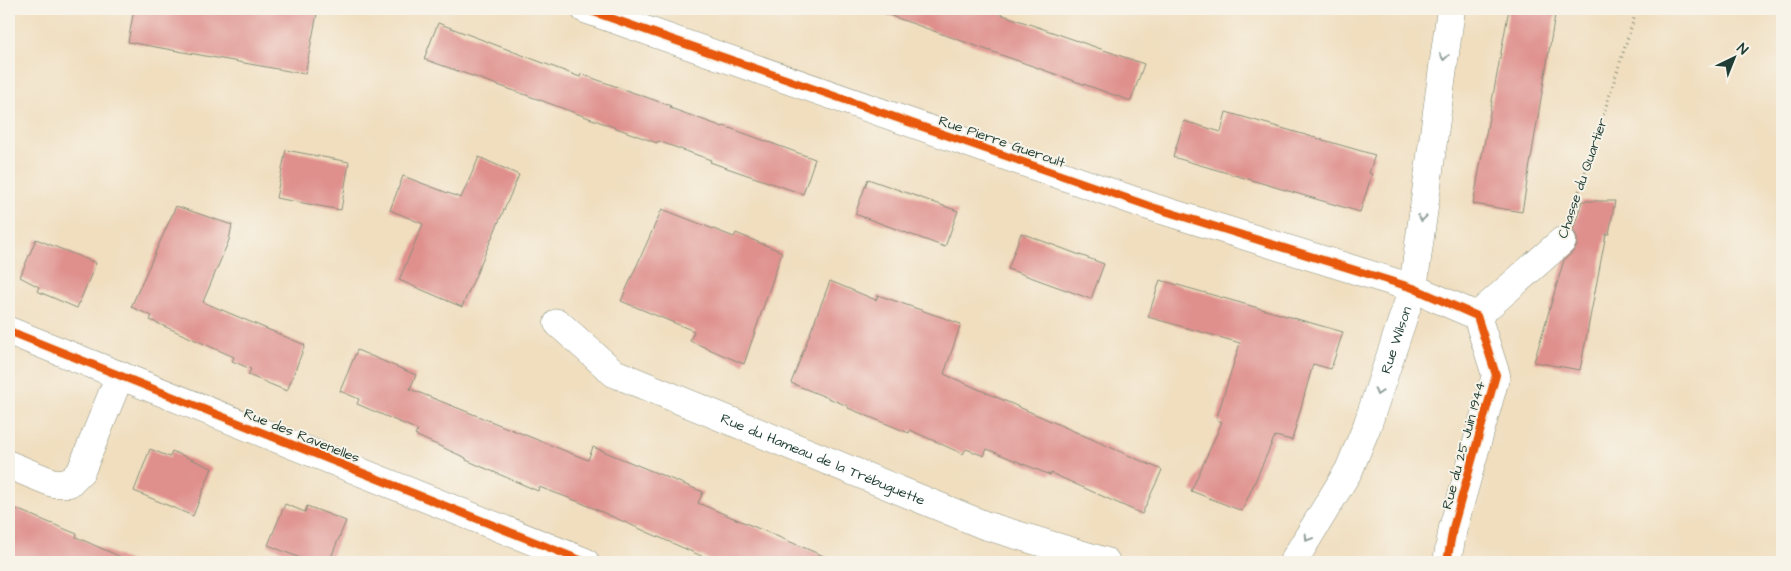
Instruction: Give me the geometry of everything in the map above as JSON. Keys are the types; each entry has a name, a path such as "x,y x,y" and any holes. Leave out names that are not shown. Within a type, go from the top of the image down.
{"street":[{"name":"Rue Pierre Gueroult","path":"586,9 1152,207 1413,288"},
{"name":"Rue Wilson","path":"1293,562 1348,470 1367,426 1413,288 1450,9"},
{"name":"Chasse du Quartier","path":"1478,316 1562,241"},
{"path":"1413,288 1478,316"},
{"name":"Rue du 25 Juin 1944","path":"1447,562 1453,528 1496,375 1478,316"},
{"name":"Rue du Hameau de la Trébuguette","path":"558,324 614,373 984,525 1106,562"},
{"name":"Rue des Ravenelles","path":"9,331 120,375 547,555 585,562"},
{"path":"9,465 53,483 69,483 81,471 120,375"}],"building":[{"path":"134,9 292,9 317,14 305,74 128,42"},
{"path":"884,9 986,9 1144,64 1131,101 883,13"},
{"path":"1509,9 1556,9 1522,212 1473,204"},
{"path":"438,23 580,77 581,74 671,106 670,108 815,159 803,194 424,59"},
{"path":"1226,112 1375,155 1369,173 1372,174 1360,212 1173,157 1184,121 1221,132"},
{"path":"286,150 349,162 341,210 276,198"},
{"path":"479,157 519,175 462,307 399,280 423,224 390,210 403,176 461,198"},
{"path":"868,179 958,211 945,247 855,214"},
{"path":"1582,201 1615,201 1609,234 1606,234 1580,370 1534,362 1564,260 1577,246 1577,237 1573,230"},
{"path":"176,206 232,225 229,240 203,302 305,345 287,391 248,375 251,369 232,361 234,357 150,320 152,316 131,307"},
{"path":"662,209 734,237 736,233 782,252 744,364 690,341 694,331 621,301"},
{"path":"1021,233 1104,264 1091,299 1008,269"},
{"path":"36,239 96,263 77,308 37,291 39,287 20,277"},
{"path":"1160,280 1343,332 1331,369 1313,364 1292,440 1275,436 1242,511 1191,491 1222,422 1216,420 1240,343 1148,317"},
{"path":"830,281 876,300 878,295 961,324 944,374 1162,470 1142,514 1051,473 1050,475 987,449 984,456 966,449 963,454 910,430 909,433 791,383"},
{"path":"357,350 416,375 410,389 588,460 593,447 703,492 698,503 838,562 715,562 577,501 539,487 538,491 466,460 466,458 415,435 418,430 357,404 359,399 340,391"},
{"path":"150,449 170,457 172,451 212,468 193,516 134,491"},
{"path":"285,504 305,512 307,506 346,521 329,562 310,562 268,545"},
{"path":"9,506 77,534 76,537 132,562 9,562"}],"cycle path":[{"path":"585,9 1152,207 1413,288 1477,316 1496,375 1453,528 1447,562"},
{"path":"9,331 585,562"}]}
